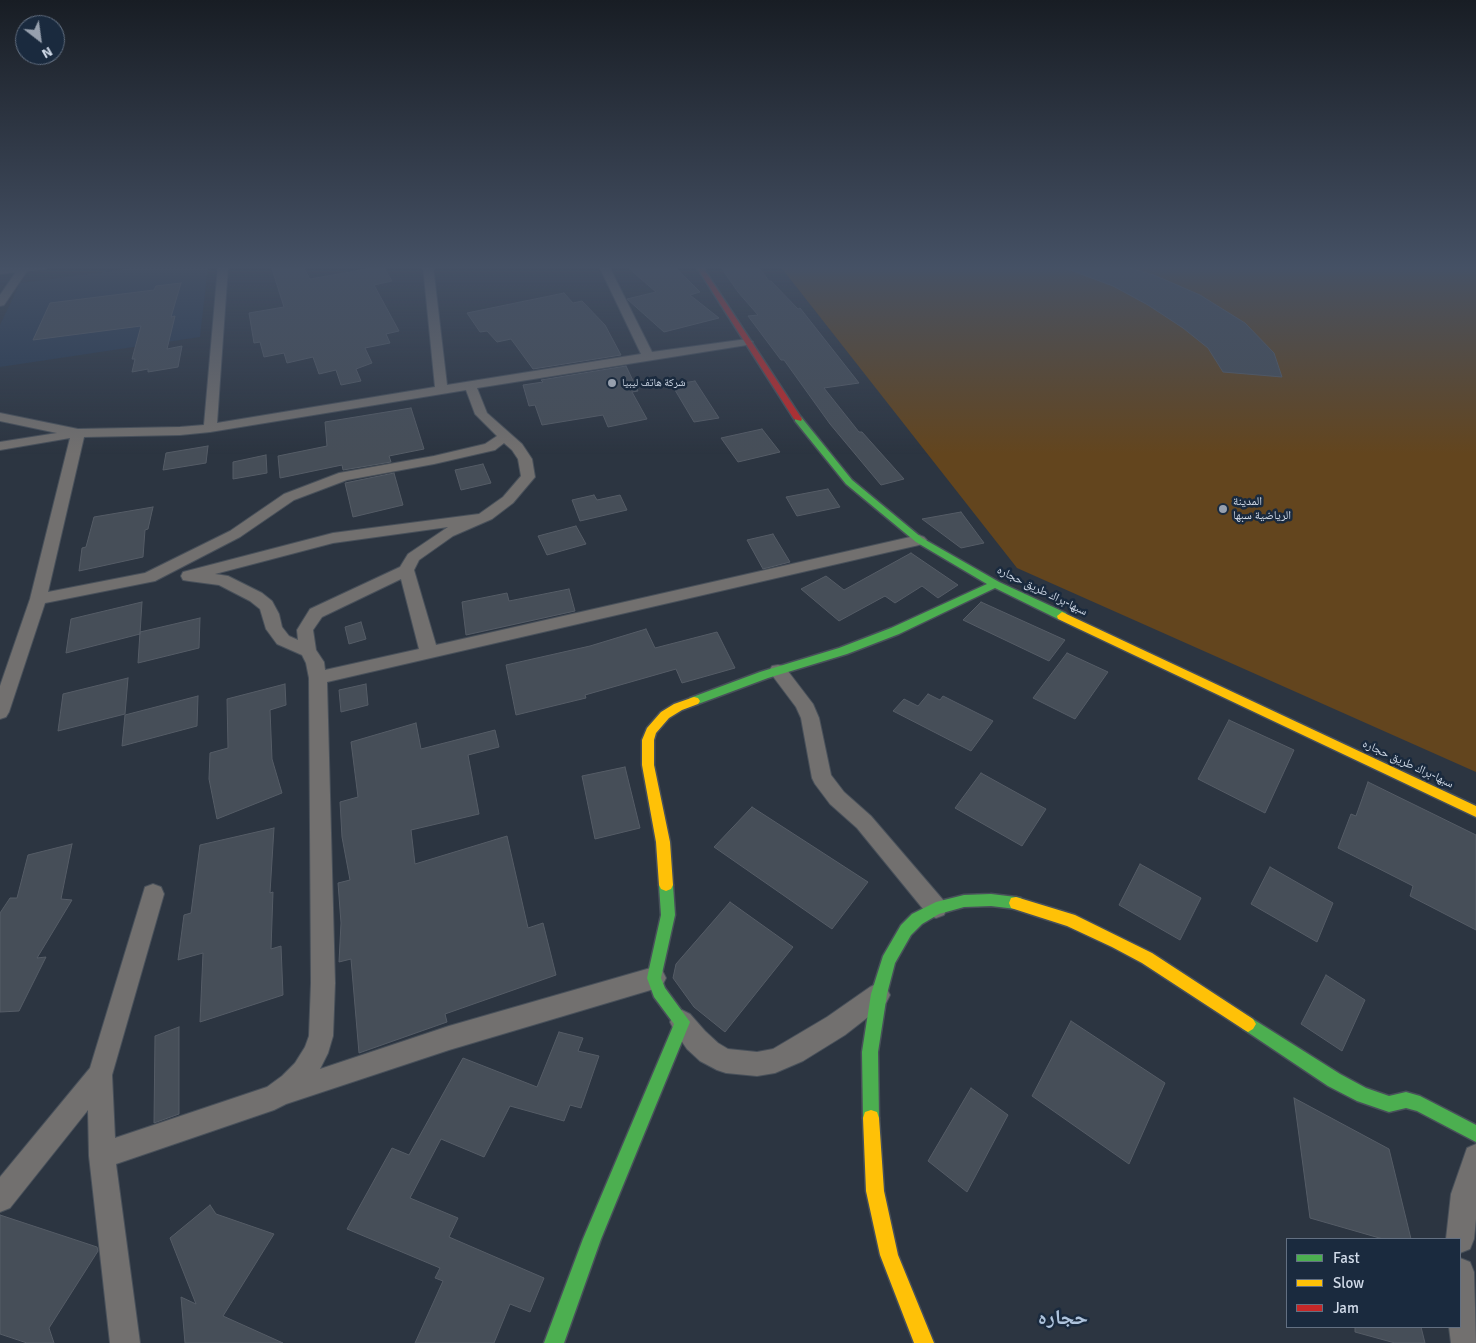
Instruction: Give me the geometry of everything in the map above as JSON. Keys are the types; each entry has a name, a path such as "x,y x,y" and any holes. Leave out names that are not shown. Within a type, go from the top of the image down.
{"street":[{"path":"210,428 218,329"},
{"path":"435,329 441,390"},
{"path":"635,329 648,356"},
{"name":"سبها-براك طريق حجاره","path":"739,329 795,415 849,482 919,540 995,584 1476,812"},
{"path":"0,446 78,433 180,431 210,428 648,356 747,342"},
{"path":"274,1097 291,1086 304,1072 316,1053 321,1036 323,983 318,678 315,662 308,651 305,630 316,613 406,570 413,557 448,533 484,518 508,500 528,477 525,459 517,447 481,414 470,385"},
{"path":"0,417 78,433"},
{"path":"0,712 38,599 78,433"},
{"path":"149,577 235,534 289,497 314,487 344,476 434,460 490,447 505,437"},
{"path":"189,576 333,538 484,518"},
{"path":"318,678 919,540"},
{"path":"406,570 429,652"},
{"path":"38,599 149,577 189,576 222,580 266,604 271,614 274,629 283,640 308,651"},
{"path":"879,994 836,1026 794,1052 775,1061 757,1064 726,1061 709,1052 696,1040 667,1005 659,992 654,978 668,915 663,842 648,765 648,740 652,731 665,715 678,707 778,671 843,651 895,631 995,584"},
{"path":"778,671 804,704 810,718 822,778 837,798 864,822 936,908"},
{"path":"125,1343 102,1156 100,1075 153,894"},
{"path":"924,1343 889,1255 875,1191 871,1146 870,1052 879,994 888,961 906,930 917,919 936,908 964,901 991,900 1021,904 1070,920 1148,958 1334,1080 1363,1095 1389,1104 1406,1100 1420,1104 1476,1134"},
{"path":"102,1156 449,1038 654,978"},
{"path":"554,1343 592,1240 682,1022"},
{"path":"0,1198 100,1075"},
{"path":"1460,1238 1465,1194 1476,1157"},
{"path":"1461,1307 1466,1343"}],"shaded area":[{"path":"0,329 201,329 200,337 0,367"},
{"name":"المدينة الرياضية سبها","path":"829,329 1476,329 1476,772 1017,568"}],"building":[{"path":"38,329 120,329 33,340"},
{"path":"140,329 172,329 167,349 182,346 178,367 148,372 148,369 132,372 135,359 132,359"},
{"path":"252,329 398,329 399,331 386,334 390,343 365,348 372,363 356,369 361,381 341,385 336,370 319,374 313,357 287,363 284,353 264,357 260,342 254,343"},
{"path":"478,329 607,329 621,355 533,369 511,339 497,342 487,331 480,332"},
{"path":"660,329 677,329 664,332"},
{"path":"758,329 816,329 859,383 824,388 859,432 862,432 904,479 881,485 830,424 784,360 781,360"},
{"path":"1184,329 1250,329 1274,353 1282,377 1223,372 1208,348"},
{"path":"626,366 638,391 632,392 647,419 608,427 603,415 542,425 535,405 529,406 523,385 543,382 541,380"},
{"path":"695,381 719,418 694,422 672,385"},
{"path":"411,408 424,449 389,456 391,462 343,470 342,465 280,478 278,456 327,446 325,422"},
{"path":"762,429 780,452 738,462 721,438"},
{"path":"208,446 206,463 163,470 166,453"},
{"path":"266,455 267,473 233,479 233,462"},
{"path":"483,464 491,483 461,490 455,470"},
{"path":"394,473 403,505 353,517 345,483"},
{"path":"828,489 840,507 797,516 786,497"},
{"path":"594,495 597,500 620,495 627,510 580,521 572,500"},
{"path":"153,507 148,529 145,530 143,557 79,571 82,548 86,547 94,517"},
{"path":"961,512 984,543 961,548 922,519"},
{"path":"576,526 586,544 547,555 538,536"},
{"path":"773,534 790,562 763,569 747,540"},
{"path":"911,553 958,585 938,598 922,586 895,603 885,596 839,621 801,589 826,576 844,590"},
{"path":"569,589 575,611 466,635 462,602 507,593 509,601"},
{"path":"142,602 140,634 66,653 71,619"},
{"path":"981,602 1065,640 1049,661 963,620"},
{"path":"200,618 199,648 138,663 140,632"},
{"path":"361,622 366,639 349,644 345,627"},
{"path":"646,629 655,648 717,632 735,668 682,683 676,669 585,695 586,698 516,715 506,665 590,646"},
{"path":"1067,653 1108,672 1075,719 1033,698"},
{"path":"128,678 125,714 58,731 63,694"},
{"path":"285,684 286,705 270,710 272,759 282,793 217,819 209,779 210,753 228,748 227,699"},
{"path":"366,684 368,705 341,712 339,690"},
{"path":"928,694 940,700 943,696 993,721 971,751 893,711 904,699 918,706"},
{"path":"198,696 197,726 122,746 125,715"},
{"path":"1229,720 1294,750 1265,813 1198,779"},
{"path":"416,723 421,749 495,730 499,747 468,755 479,814 411,830 415,864 507,836 528,928 543,923 556,975 445,1014 447,1022 359,1053 351,959 339,962 341,923 338,883 350,880 342,837 340,802 358,797 351,742"},
{"path":"625,767 640,828 595,839 582,776"},
{"path":"981,773 1046,809 1022,846 955,808"},
{"path":"1368,782 1476,835 1476,930 1410,896 1413,886 1338,848 1351,814 1356,816"},
{"path":"752,807 868,882 832,929 714,847"},
{"path":"274,828 270,893 273,892 271,949 281,946 283,995 200,1022 203,953 178,960 184,915 191,913 200,845"},
{"path":"72,844 61,899 72,900 37,958 46,957 19,1011 0,1012 0,913 10,898 17,898 28,855"},
{"path":"1140,864 1201,898 1180,940 1119,905"},
{"path":"1270,867 1333,903 1317,942 1251,904"},
{"path":"730,902 793,947 725,1032 694,1007 673,978 676,964"},
{"path":"1326,975 1365,1000 1342,1051 1301,1024"},
{"path":"1071,1021 1165,1083 1129,1164 1032,1096"},
{"path":"179,1027 179,1114 154,1123 155,1036"},
{"path":"559,1032 583,1038 578,1051 599,1056 581,1108 570,1105 564,1121 510,1106 484,1157 441,1139 410,1198 458,1218 449,1237 544,1278 530,1312 510,1304 494,1343 415,1343 443,1281 435,1278 440,1268 347,1229 392,1148 409,1155 463,1058 537,1087"},
{"path":"971,1088 1008,1115 967,1192 928,1161"},
{"path":"1294,1098 1389,1149 1411,1238 1380,1238 1310,1218"},
{"path":"210,1205 216,1214 274,1234 223,1316 283,1343 185,1343 181,1297 196,1304 170,1238"},
{"path":"0,1215 97,1247 98,1251 49,1328 54,1343 27,1343 0,1334"},
{"path":"1355,1328 1421,1328 1425,1343 1395,1343 1355,1332"}],"traffic: fast":[{"path":"798,419 849,482 919,540 995,584 1062,616"},
{"path":"694,701 764,675 843,651 895,631 995,584"},
{"path":"554,1343 592,1239 682,1022 659,992 654,978 668,915 666,885"},
{"path":"871,1118 870,1052 879,994 888,961 906,930 917,919 936,908 964,901 991,900 1016,903"},
{"path":"1248,1024 1334,1080 1363,1095 1389,1104 1406,1100 1420,1104 1476,1134"}],"traffic: slow":[{"path":"1062,616 1476,812"},
{"path":"666,885 663,842 648,765 648,740 651,731 665,715 678,707 694,701"},
{"path":"1016,903 1070,920 1117,942 1147,958 1248,1024"},
{"path":"871,1118 875,1191 889,1255 924,1343"}],"traffic: jam":[{"path":"740,329 798,419"}],"place":[{"name":"شركة هاتف ليبيا","path":"612,383"},
{"name":"المدينة الرياضية سبها","path":"1223,509"}],"district":[{"name":"حجاره","path":"1063,1318"}]}
